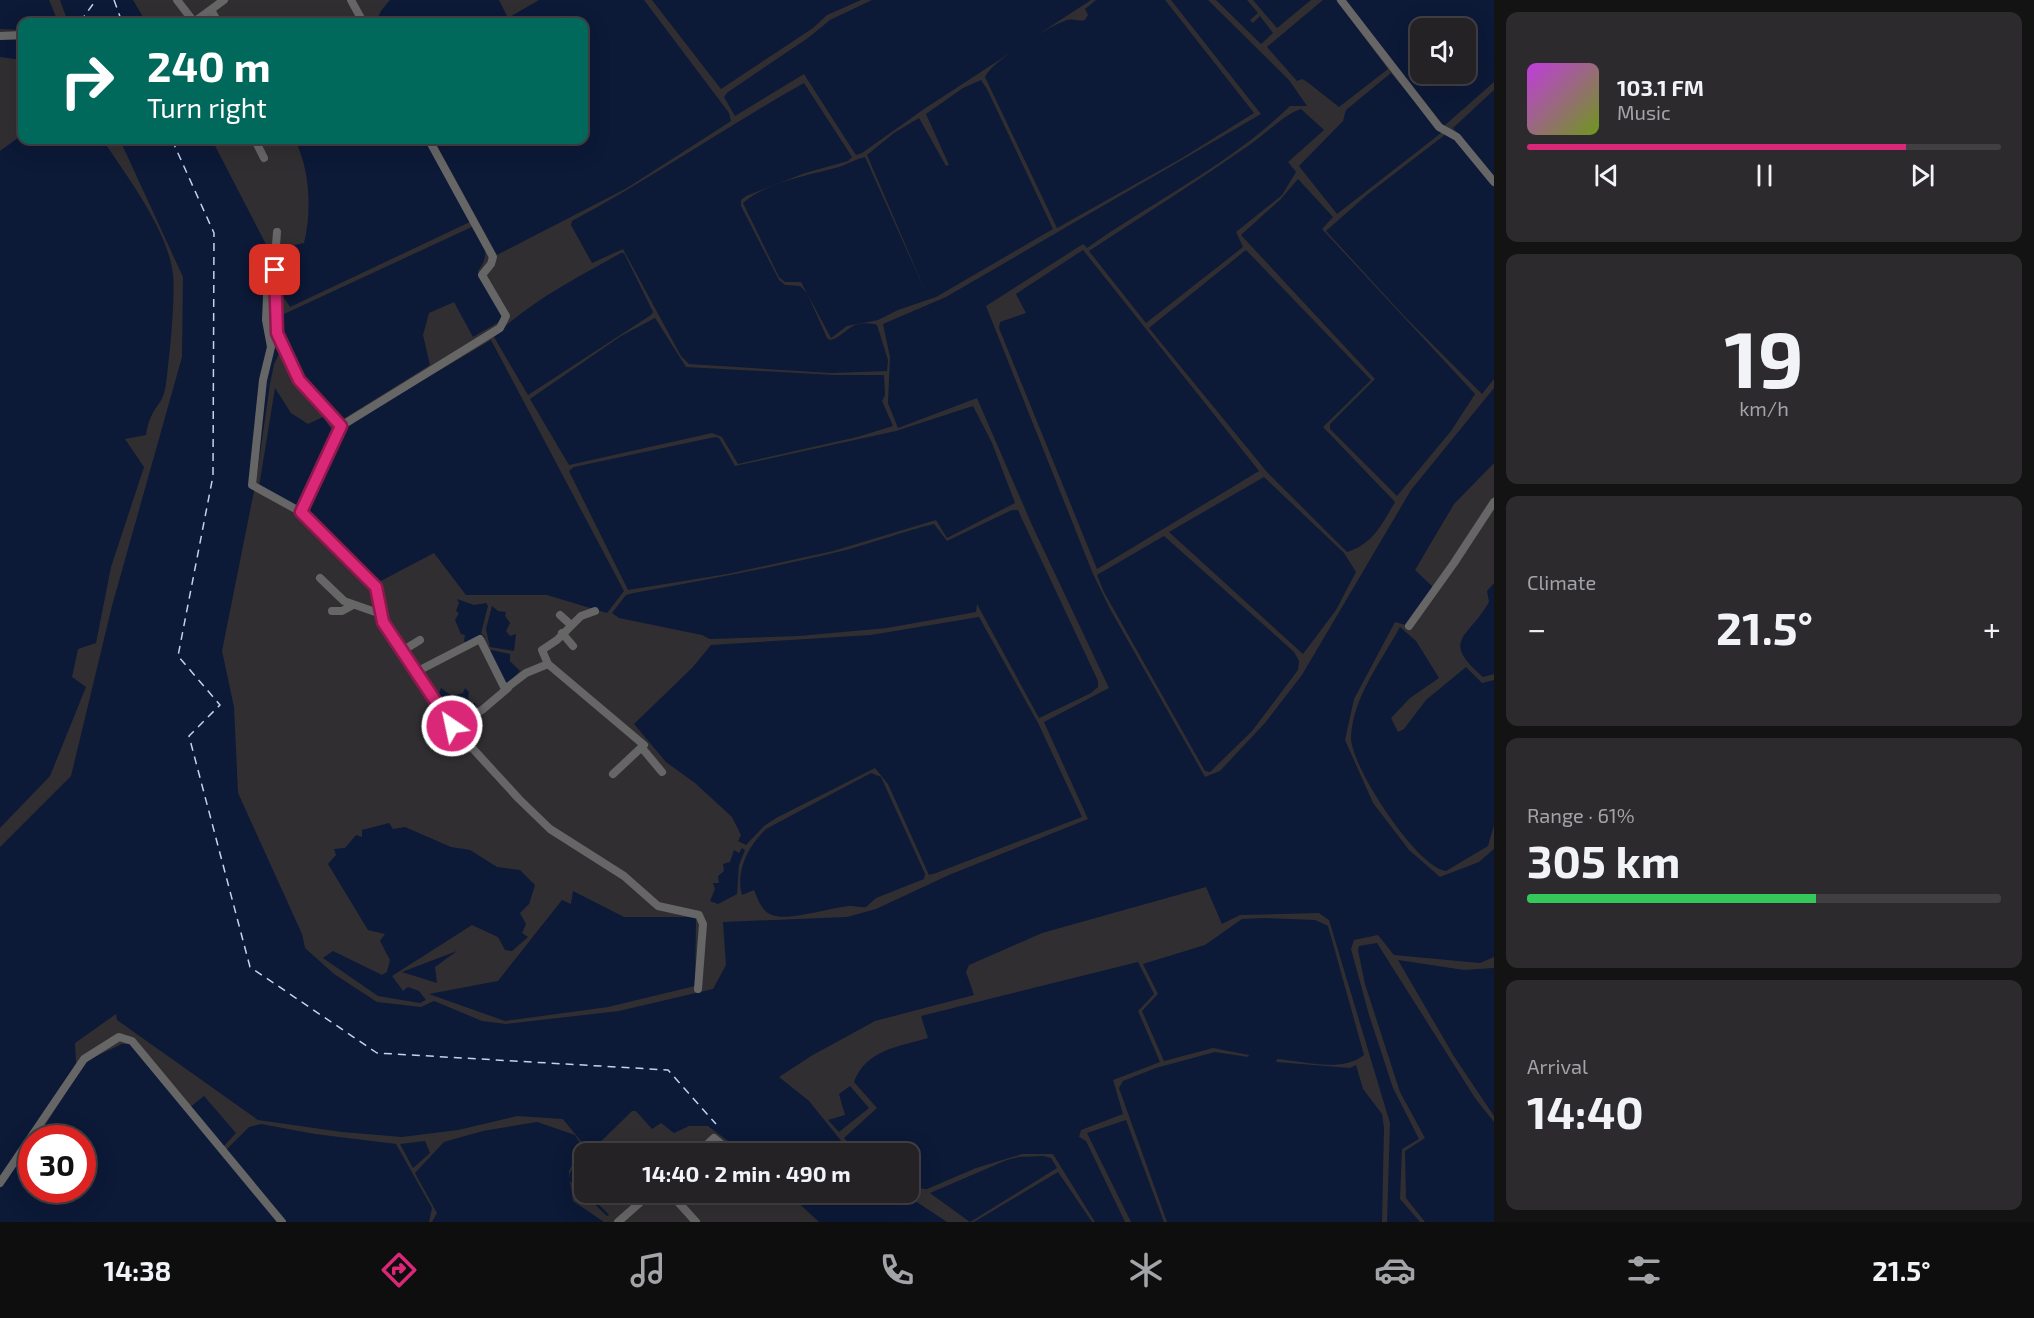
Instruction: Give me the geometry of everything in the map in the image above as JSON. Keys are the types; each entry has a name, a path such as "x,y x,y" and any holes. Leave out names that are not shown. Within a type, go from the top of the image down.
{"street":[{"path":"177,0 190,18"},
{"path":"199,18 224,0"},
{"path":"351,0 361,18"},
{"path":"1341,0 1439,127 1457,137 1494,182"},
{"path":"211,10 216,18"},
{"path":"0,36 18,36"},
{"path":"257,144 264,158"},
{"path":"301,512 341,426 500,328 506,316 482,275 492,264 493,257 431,144"},
{"path":"278,232 275,258 277,333 299,380 341,426"},
{"path":"269,249 266,320 271,347 263,380 252,485 301,512 376,587 383,622 452,726 550,829 624,876 658,906 699,915 703,924 698,989"},
{"path":"1408,626 1454,564 1494,502"},
{"path":"320,578 337,595 353,605 381,614"},
{"path":"332,611 353,605"},
{"path":"595,611 588,616 584,615 542,650 548,664 644,745 642,748 662,772"},
{"path":"560,615 571,625"},
{"path":"562,633 573,646"},
{"path":"416,672 480,639 502,686 508,688"},
{"path":"402,651 420,640"},
{"path":"452,726 482,710 526,673 548,664"},
{"path":"613,774 642,748"},
{"path":"0,1183 84,1059 119,1038 132,1041 282,1222"},
{"path":"707,1143 714,1138 720,1143"},
{"path":"618,1222 640,1203"},
{"path":"679,1203 696,1222"}],"water":[{"path":"0,0 49,0 56,18 18,18 18,30 0,29"},
{"path":"60,0 133,0 144,18 67,18"},
{"path":"390,0 499,0 508,18 378,18"},
{"path":"539,0 644,0 729,113 731,121 627,188 497,255 436,144 588,144 588,18 508,18"},
{"path":"652,0 861,0 827,15 813,28 721,89"},
{"path":"872,0 1091,0 856,155 804,74 735,116 724,97 728,92 808,38 830,20"},
{"path":"1096,0 1165,0 1254,113 1182,158 1057,228 985,77 998,62 1048,29 1071,19 1085,20 1088,15 1085,9"},
{"path":"1171,0 1208,0 1289,80 1307,106 1290,106 1267,127 1218,164 1087,248 1083,244 986,306 1093,574 1110,609 1205,777 1220,771 1265,723 1302,675 1411,490 1494,388 1494,463 1454,504 1415,570 1435,589 1406,625 1395,622 1354,699 1345,740 1373,803 1409,850 1440,877 1479,862 1494,849 1494,957 1480,963 1394,955 1378,935 1354,940 1351,949 1369,1015 1393,1088 1419,1139 1402,1149 1400,1199 1420,1222 1387,1222 1390,1123 1329,920 1319,913 1240,915 1222,924 1206,887 1042,933 969,965 966,972 974,995 875,1021 811,1056 779,1077 809,1101 843,1143 731,1143 708,1126 689,1126 674,1133 661,1123 652,1129 636,1111 632,1111 599,1143 582,1143 563,1119 517,1116 458,1130 402,1137 342,1132 258,1120 117,1020 116,1014 75,1043 76,1064 35,1125 18,1125 18,1150 0,1177 0,847 71,776 112,606 182,357 183,277 122,144 214,144 271,254 274,285 271,326 282,348 274,364 270,384 256,481 222,651 234,707 238,793 302,934 305,948 334,974 377,1002 421,1007 434,1001 482,1021 506,1024 619,1011 713,989 726,965 723,922 847,917 876,909 949,875 1088,819 1044,722 1109,688 1032,525 977,398 898,428 888,403 890,357 883,324 946,297 1261,114"},
{"path":"1216,0 1247,0 1258,13 1250,20 1253,23 1260,16 1273,33 1261,44"},
{"path":"1253,0 1311,0 1277,28"},
{"path":"1323,0 1336,0 1388,69 1339,107 1306,81 1302,79 1297,81 1267,47"},
{"path":"1345,0 1494,0 1494,82 1444,126 1411,84 1476,84 1476,18 1410,18 1410,83"},
{"path":"0,40 18,40 18,59 0,57"},
{"path":"1391,73 1441,133 1337,214 1299,166 1343,121 1346,110"},
{"path":"981,80 1053,229 936,297 898,310 878,320 847,326 831,338 801,282 785,282 779,277 743,203 776,184 839,167 865,157 927,295 867,155 894,133 919,118 946,166 949,165 926,114 963,88"},
{"path":"804,83 852,157 848,161 805,173 746,196 741,200 741,206 779,280 785,285 800,286 807,293 827,338 830,340 835,338 858,324 877,325 888,360 887,371 831,373 689,364 681,356 623,249 592,263 571,225 572,221"},
{"path":"1494,90 1494,177 1453,128"},
{"path":"1301,109 1324,130 1288,162 1296,172 1282,195 1236,232 1243,247 1146,323 1089,251 1254,142 1288,115"},
{"path":"1446,134 1454,139 1494,187 1494,379 1482,394 1404,316 1326,231 1368,194"},
{"path":"18,138 18,144 106,144 155,221 169,257 173,274 173,294 164,395 151,417 146,435 125,439 144,467 111,567 96,643 78,649 72,677 86,687 50,776 0,828 0,151"},
{"path":"297,144 428,144 472,221 290,307 281,293 278,256 285,247 304,243 307,231 309,204 307,177"},
{"path":"1298,179 1333,217 1322,229 1475,394 1451,431 1397,496 1330,429 1330,424 1375,379 1241,235 1281,199"},
{"path":"474,226 485,248 485,259 478,271 502,317 499,322 473,337 454,302 429,313 423,335 430,365 340,421 305,380 290,357 281,332 284,314"},
{"path":"1083,250 1259,471 1097,569 999,328 1000,322 1026,313 1016,294"},
{"path":"1246,250 1371,380 1323,427 1395,502 1370,538 1364,544 1347,552 1267,472 1149,328"},
{"path":"624,253 653,312 528,395 494,337 538,301"},
{"path":"655,318 686,367 834,375 884,375 885,395 882,401 893,426 857,437 738,464 722,437 712,433 569,465 530,399 621,336"},
{"path":"491,340 624,591 607,613 547,595 466,595 434,553 377,583 304,510 344,427"},
{"path":"275,388 291,413 308,424 323,417 334,433 297,508 259,487"},
{"path":"973,406 992,443 1015,503 947,538 936,520 833,551 727,574 628,590 569,471 574,467 715,437 719,438 735,466 896,431"},
{"path":"1264,477 1344,553 1356,572 1336,610 1303,654 1169,532"},
{"path":"1012,510 1018,510 1098,681 1098,687 1091,693 1039,718 977,604 976,612 887,628 799,636 710,639 702,635 619,618 612,613 626,595 820,556 934,524 947,541"},
{"path":"1164,536 1294,652 1299,661 1298,670 1252,731 1210,772 1205,771 1104,592 1097,575"},
{"path":"1494,583 1494,674 1483,677 1470,664 1460,646 1462,639 1489,602 1487,591"},
{"path":"457,599 474,605 486,603 488,606 481,633 485,637 483,639 467,644 464,641 465,635 461,634 455,620 459,613 456,611 459,603"},
{"path":"492,606 498,611 506,612 505,616 510,623 506,631 510,636 516,634 514,651 490,647 486,629"},
{"path":"979,617 1038,723 1082,817 936,873 929,875 888,784 875,768 776,818 764,826 746,845 738,841 741,835 732,817 695,783 666,762 634,724 692,668 711,645 871,635"},
{"path":"1400,627 1416,641 1439,678 1410,698 1391,718 1398,732 1404,729 1426,700 1466,667 1482,683 1494,680 1494,825 1488,846 1446,871 1419,853 1403,834 1373,790 1353,750 1351,736 1357,707 1369,679"},
{"path":"491,650 510,654 510,661 520,671 506,685 487,654"},
{"path":"441,688 452,696 463,693 465,688 469,692 468,697 471,703 475,703 478,709 469,708 452,715 438,697"},
{"path":"871,773 881,777 925,874 924,879 876,898 866,907 844,907 789,917 772,915 765,911 754,890 742,895 740,877 745,859 754,843 766,829"},
{"path":"389,823 393,829 405,827 451,847 470,850 497,867 520,870 535,885 529,904 520,913 526,924 522,933 528,937 512,951 505,950 498,937 472,925 392,976 403,991 408,987 419,991 426,1000 420,1003 378,996 323,958 333,951 382,975 387,972 390,960 380,941 385,934 368,930 328,864 336,855 334,849 345,848 356,835 362,837 362,830"},
{"path":"742,848 745,850 739,865 737,894 718,904 710,901 715,889 713,883 719,883 718,876 724,871 723,864 730,862 734,850 739,853"},
{"path":"573,891 624,917 696,917 695,986 608,1007 505,1021 429,994 498,981 562,900 571,904"},
{"path":"1242,919 1315,920 1328,926 1364,1055 1345,1064 1334,1065 1277,1059 1276,1062 1350,1068 1356,1065 1363,1089 1382,1114 1384,1128 1382,1222 1167,1222 1119,1088 1123,1081 1156,1068 1215,1052 1248,1057 1249,1055 1213,1048 1164,1061 1142,1011 1158,994 1143,964 1205,945"},
{"path":"1377,943 1475,1098 1494,1122 1494,1222 1425,1222 1406,1198 1405,1151 1425,1138 1400,1092 1365,984 1359,946"},
{"path":"457,951 435,967 437,983 402,972"},
{"path":"1398,960 1464,970 1494,968 1494,1116 1455,1058"},
{"path":"1138,962 1154,994 1138,1011 1160,1062 1113,1080 1123,1114 1081,1130 1079,1137 1086,1141 1125,1222 1095,1222 1053,1154 1022,1154 976,1168 927,1189 919,1189 919,1143 849,1143 844,1138 877,1108 854,1082 859,1071 866,1063 884,1051 928,1038 921,1016"},
{"path":"122,1044 130,1044 279,1222 0,1222 0,1187 18,1164 18,1203 96,1203 96,1125 45,1125 86,1061"},
{"path":"850,1086 869,1108 839,1132 828,1120 845,1115 839,1094"},
{"path":"204,1096 236,1133 223,1147 189,1108"},
{"path":"1126,1120 1164,1222 1131,1222 1087,1133"},
{"path":"537,1122 575,1135 580,1143 574,1143 574,1161 569,1171 570,1179 574,1165 574,1185 570,1181 574,1203 604,1222 432,1222 437,1213 415,1173 444,1142 483,1131"},
{"path":"261,1124 315,1134 396,1144 432,1208 429,1222 285,1222 226,1150 249,1127"},
{"path":"425,1141 430,1153 413,1168 400,1144"},
{"path":"1043,1156 1051,1158 1057,1168 970,1222 930,1193 1007,1160"},
{"path":"1058,1172 1092,1222 974,1222"},
{"path":"593,1203 597,1203 609,1215 607,1216"},
{"path":"799,1203 918,1203 947,1222 819,1222"}],"ferry route":[{"path":"83,18 96,0"},
{"path":"114,0 121,18"},
{"path":"174,144 214,233 213,476 178,656 220,705 189,736 250,967 377,1053 668,1070 716,1124"}],"route":[{"path":"275,270 277,333 299,380 341,426 301,512 376,587 383,622 452,726"}]}
